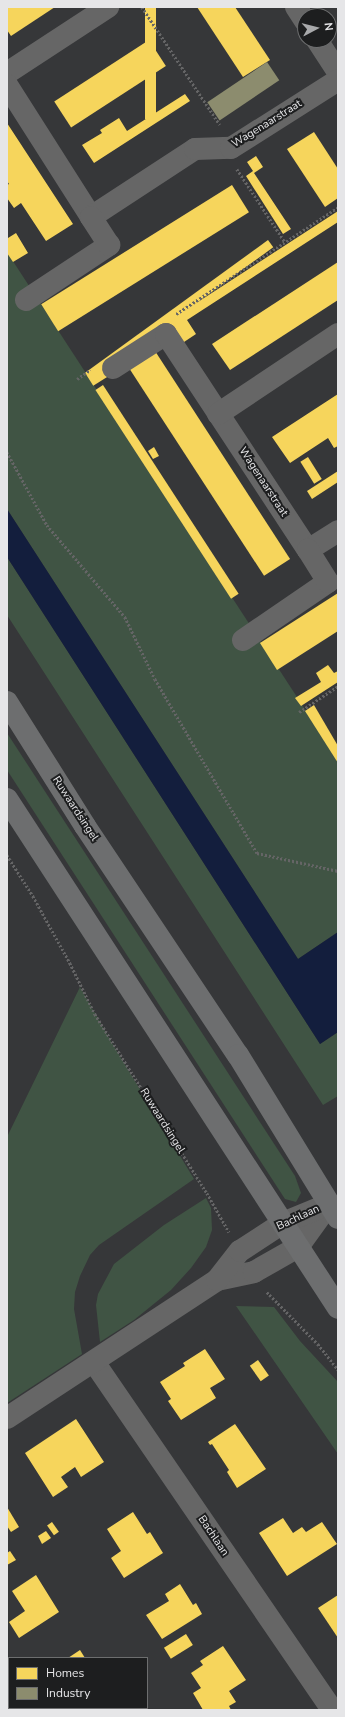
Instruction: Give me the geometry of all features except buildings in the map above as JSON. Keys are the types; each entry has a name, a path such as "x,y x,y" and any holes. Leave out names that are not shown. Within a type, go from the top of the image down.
{"main road":[{"name":"Ruwaardsingel","path":"7,702 85,826 238,1055 334,1211"},
{"path":"7,799 338,1308"}],"street":[{"path":"7,73 108,7"},
{"path":"322,48 338,72"},
{"name":"Wagenaarstraat","path":"91,217 195,149 228,147 338,80"},
{"path":"7,84 109,245 26,300"},
{"path":"104,367 169,325"},
{"name":"Wagenaarstraat","path":"169,325 218,414 328,582 243,640"},
{"path":"218,414 338,334"},
{"path":"308,550 338,531"},
{"name":"Bachlaan","path":"7,1418 217,1280 240,1251 283,1223 334,1211"},
{"name":"Bachlaan","path":"217,1280 254,1272 298,1247 334,1211"},
{"name":"Bachlaan","path":"94,1362 332,1710"}],"path":[{"path":"142,7 285,242"},
{"path":"169,325 285,242 338,207"},
{"path":"77,379 104,367"},
{"path":"7,452 47,525 125,618 155,679 257,853 338,871"},
{"path":"299,712 338,686"},
{"name":"Ruwaardsingel","path":"7,855 37,903 95,1014 207,1193 240,1251"},
{"path":"254,1272 271,1298 318,1344 338,1370"}],"green space":[{"path":"7,252 338,760 338,932 298,959 7,509"},
{"path":"7,557 320,1044 338,1032 338,1096 323,1105 7,615"},
{"path":"7,733 295,1176 301,1193 296,1202 285,1199 7,770"},
{"path":"80,987 194,1179 99,1245 90,1255 80,1276 75,1292 74,1309 82,1354 7,1403 7,1137"},
{"path":"206,1198 211,1208 212,1230 206,1247 191,1268 171,1290 134,1320 100,1342 96,1305 98,1294 114,1264 164,1225"},
{"path":"236,1306 274,1307 300,1341 338,1382 338,1454"}],"water":[{"path":"7,509 298,959 338,932 338,1032 320,1044 7,557"}]}
